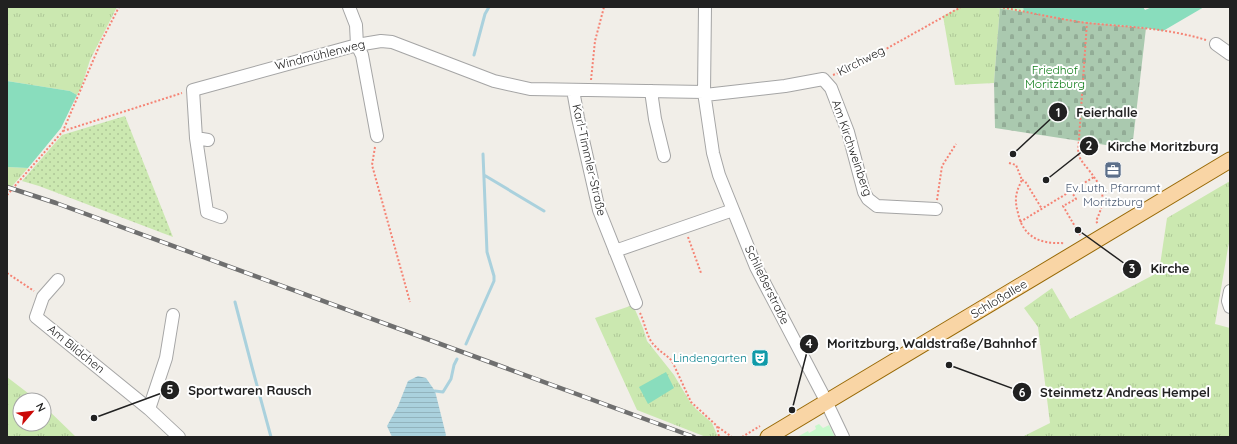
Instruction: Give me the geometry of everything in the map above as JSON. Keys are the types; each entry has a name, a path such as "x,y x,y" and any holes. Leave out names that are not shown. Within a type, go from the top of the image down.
{"main road":[{"name":"Schloßallee","path":"766,431 826,402 1230,160"}],"street":[{"path":"349,7 356,25 357,45 362,55 377,136"},
{"name":"Schließerstraße","path":"705,7 704,94 713,153 719,174 756,267 843,437"},
{"name":"Windmühlenweg","path":"193,90 357,45 380,41 392,42 494,81 530,89 651,91 704,94"},
{"path":"1216,44 1230,54"},
{"name":"Kirchweg","path":"704,94 785,86 823,79"},
{"name":"Am Kirchweinberg","path":"823,79 831,88 848,132 864,192 868,199 877,206 936,209"},
{"path":"193,90 192,101 202,139 208,212 221,217"},
{"name":"Karl-Timmler-Straße","path":"573,90 599,210 636,303"},
{"path":"651,91 655,118 664,156"},
{"path":"615,251 733,210"},
{"name":"Am Bildchen","path":"58,280 43,297 36,317 150,409 178,437"},
{"path":"1230,291 1228,301 1230,307"},
{"path":"150,409 166,358 173,315"}],"path":[{"path":"7,195 63,131 101,42 119,7"},
{"path":"590,90 595,42 604,7"},
{"name":"Kirchweg","path":"823,79 852,68 961,7"},
{"path":"999,7 1087,22 1146,28 1184,34 1216,44"},
{"path":"1087,22 1078,153 1081,161 1099,184 1103,194 1101,210 1096,221 1104,236"},
{"path":"63,131 193,90"},
{"path":"377,136 372,165 410,302"},
{"path":"936,209 942,166 956,144"},
{"path":"1009,163 1016,165 1022,180 1025,181 1042,209"},
{"path":"1020,222 1094,177"},
{"path":"1022,180 1017,191 1016,199 1020,222 1028,233 1039,241 1051,244 1062,243 1072,255"},
{"path":"1071,191 1076,199 1063,206 1075,226"},
{"path":"684,227 701,273"},
{"path":"692,259 696,258"},
{"path":"7,272 43,297"},
{"path":"636,303 651,341 655,347 667,355 672,361 691,402 717,426 732,437"},
{"path":"717,426 719,437"},
{"path":"742,437 766,431"}],"green space":[{"path":"7,7 117,7 90,60 81,88 77,95 70,91 7,81"},
{"path":"961,7 1000,7 994,83 955,85 943,16"},
{"path":"989,7 1023,7 1024,12"},
{"name":"Friedhof Moritzburg","path":"1000,7 1087,22 1146,28 1132,149 995,128 994,83"},
{"path":"1023,7 1143,7 1145,10 1152,7 1204,7 1163,31 1087,22 1024,12"},
{"path":"7,81 70,91 77,95 61,128 28,168 7,167"},
{"path":"125,116 173,237 39,186 22,181 62,135"},
{"path":"7,167 28,168 7,192"},
{"path":"1230,181 1230,236 1215,324 1230,328 1230,437 1022,437 1050,423 1038,327 1024,308 1052,288 1070,319 1159,272 1167,218"},
{"path":"633,305 647,341 674,375 690,402 712,423 718,437 706,437 637,410 595,318"},
{"path":"666,372 674,388 648,404 639,387"},
{"path":"7,377 27,392 12,392 12,432 52,432 52,414 76,437 7,437"},
{"path":"819,424 823,428 829,425 835,437 797,437 808,431 809,433 816,429 815,426"}],"water":[{"path":"418,376 426,378 435,391 446,435 445,437 392,437 387,426 398,406 408,381"}],"waterway":[{"path":"474,55 485,14 489,7"},
{"path":"466,344 494,281 487,252 483,154"},
{"path":"484,175 544,211"},
{"path":"235,302 271,437"},
{"path":"435,391 443,392 451,379 457,359"}],"railway":[{"path":"7,187 56,203 694,437"}],"place":[{"name":"Feierhalle","path":"1013,154"},
{"name":"Ev.Luth. Pfarramt Moritzburg","path":"1113,170"},
{"name":"Kirche Moritzburg","path":"1046,180"},
{"name":"Kirche","path":"1078,230"},
{"name":"Lindengarten","path":"760,358"},
{"name":"Steinmetz Andreas Hempel","path":"949,365"},
{"name":"Moritzburg, Waldstraße/Bahnhof","path":"792,410"},
{"name":"Sportwaren Rausch","path":"94,418"}]}
